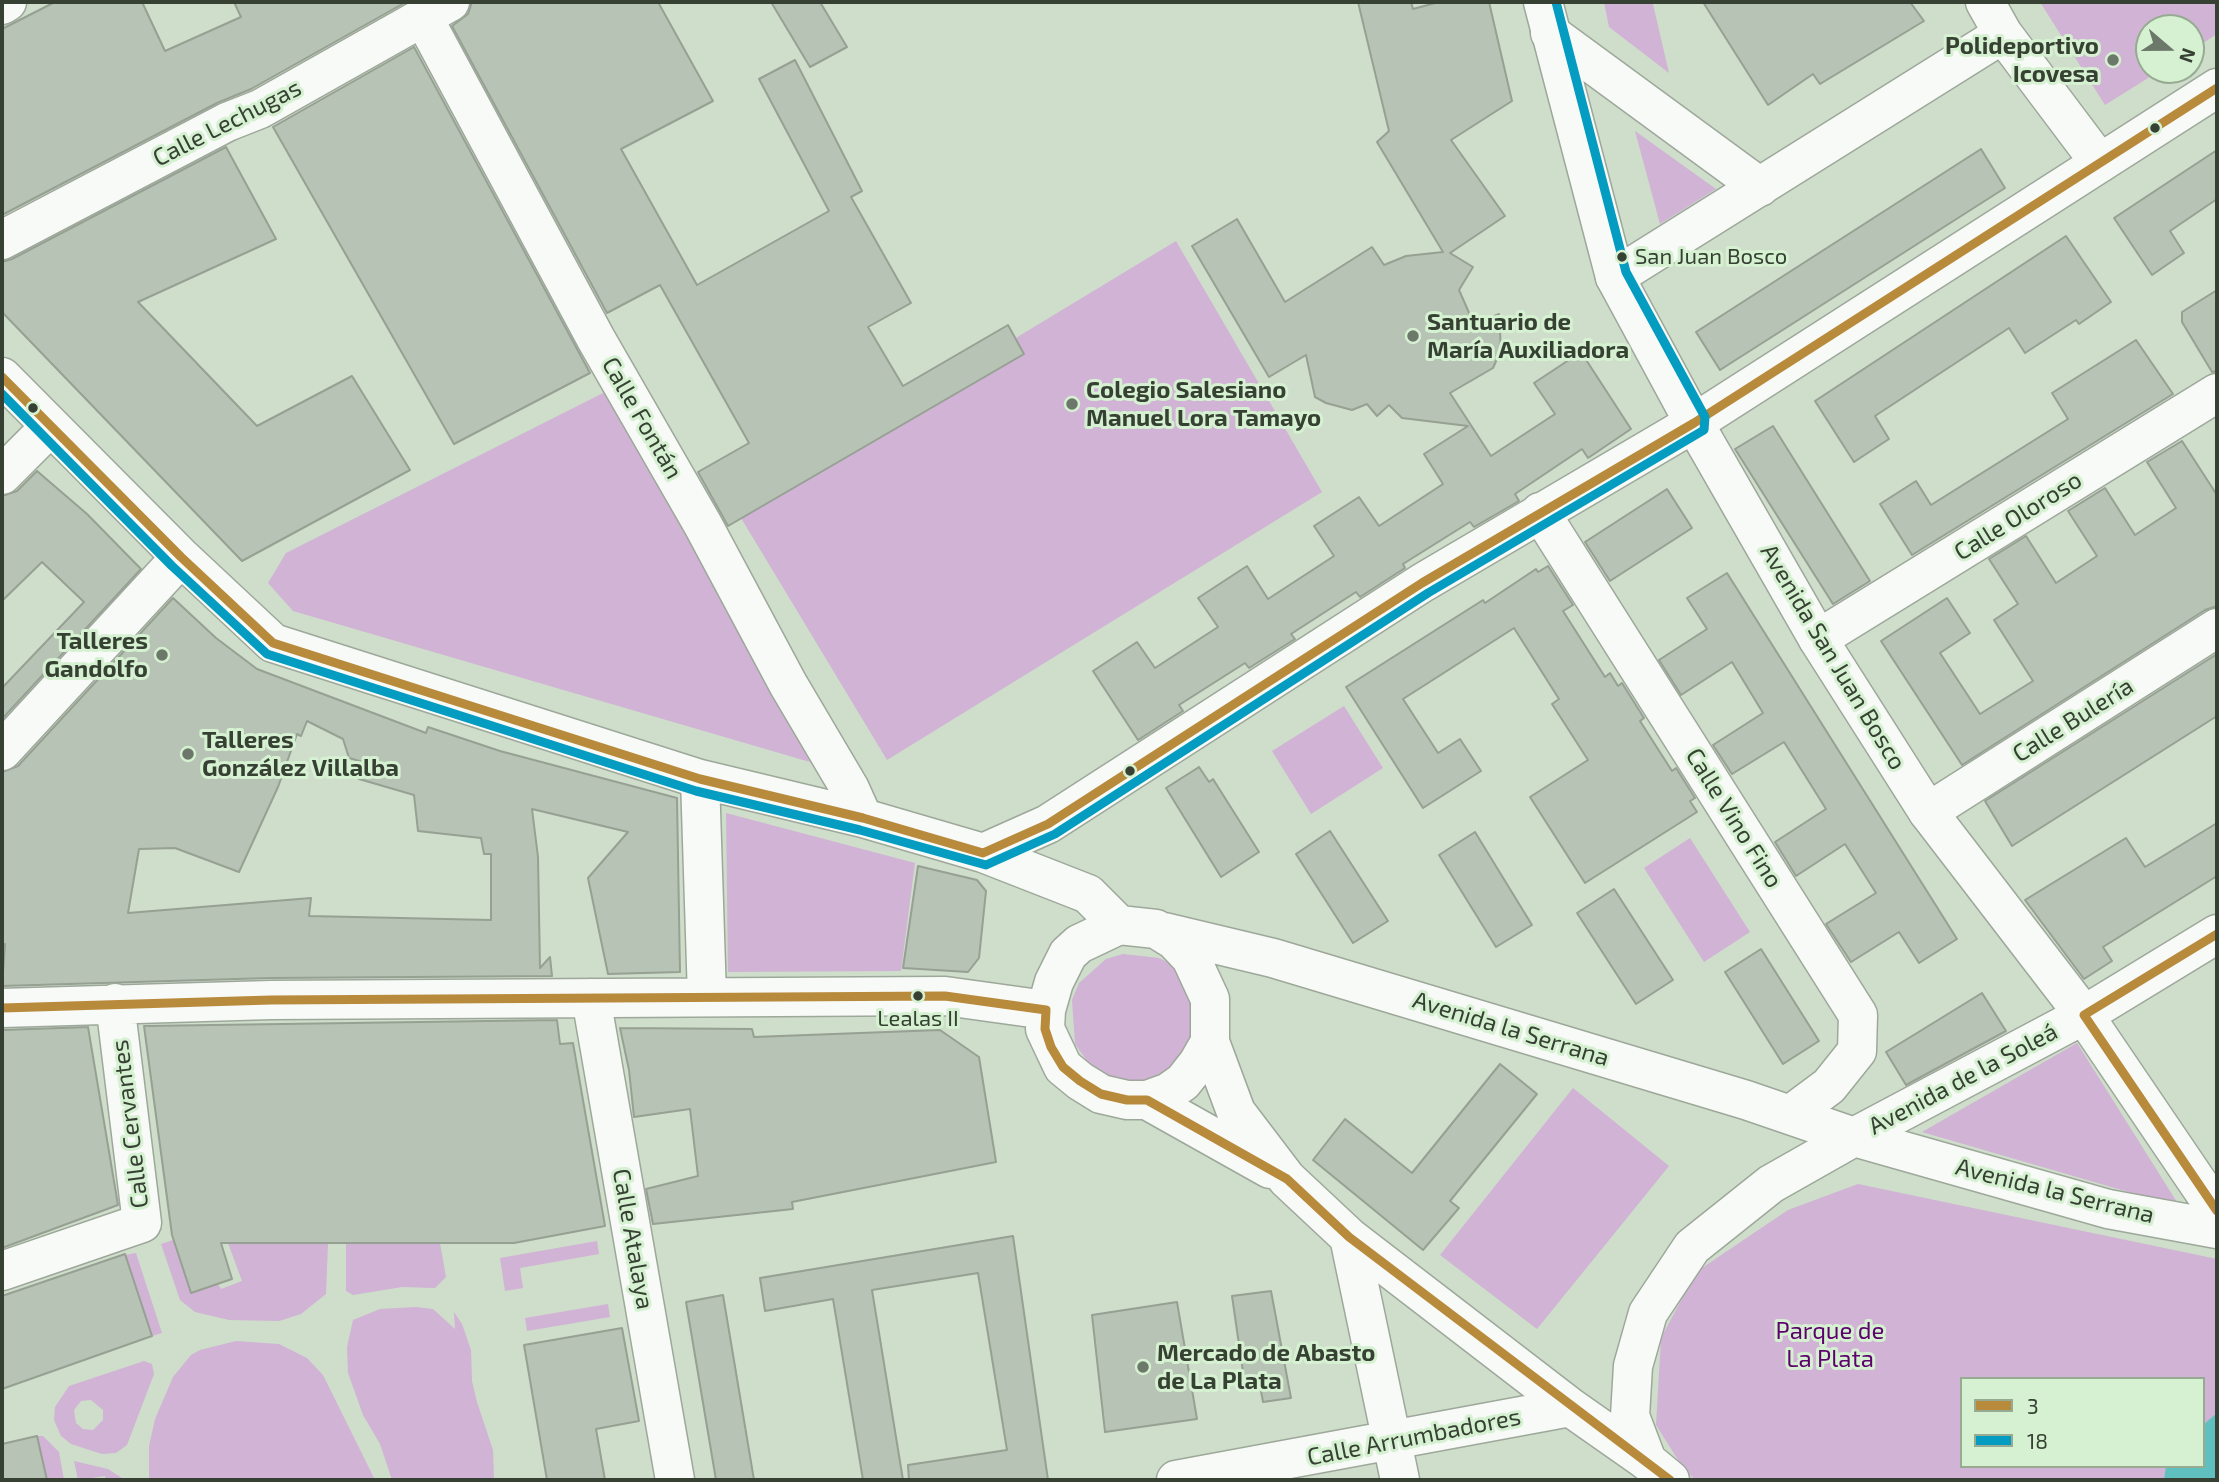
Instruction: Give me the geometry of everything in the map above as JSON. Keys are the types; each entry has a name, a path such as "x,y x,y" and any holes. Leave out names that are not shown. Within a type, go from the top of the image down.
{"street":[{"path":"2,5 7,2"},
{"name":"Calle Lechugas","path":"2,240 227,122 260,109 437,10"},
{"name":"Calle Fontán","path":"437,10 596,338 703,526 788,684 850,789 863,818"},
{"path":"1546,18 1760,187"},
{"name":"Avenida San Juan Bosco","path":"1546,18 1615,277 1694,424 1818,639 1928,812 2084,1015"},
{"path":"1615,277 1760,187 1994,18 2101,163"},
{"path":"983,853 1048,824 1297,661 1540,512 1694,424 2217,88"},
{"path":"2,377 181,558 273,643 700,779 863,818 983,853 1088,894 1119,925"},
{"name":"Calle Oloroso","path":"1818,639 2217,393"},
{"path":"2,475 50,427"},
{"name":"Calle Vino Fino","path":"1540,512 1858,1015 1857,1051 1829,1086 1790,1115"},
{"path":"2,751 181,558"},
{"name":"Calle Bulería","path":"1928,812 2217,628"},
{"path":"700,779 707,997"},
{"path":"1210,1042 1183,1082 1169,1092 1147,1100 1127,1100 1101,1094 1063,1067 1045,1029 1046,1010 1054,982 1068,954 1079,944 1119,925 1164,932 1187,952 1202,976 1210,999 1210,1042 1236,1112 1287,1179 1349,1237 1570,1407 1659,1471"},
{"name":"Avenida la Serrana","path":"1164,932 1273,958 1790,1115 1854,1137 2108,1209 2217,1229"},
{"name":"Avenida de la Soleá","path":"1854,1137 2084,1015 2217,934"},
{"path":"2178,960 2217,970"},
{"path":"2,1008 116,1003 945,996 1046,1010"},
{"name":"Calle Atalaya","path":"591,998 675,1480"},
{"name":"Calle Cervantes","path":"2,1271 142,1223 116,1003"},
{"path":"2084,1015 2217,1211"},
{"path":"1147,1100 1287,1179"},
{"path":"1659,1471 1630,1416 1633,1366 1648,1312 1692,1247 1771,1184 1854,1137"},
{"path":"1349,1237 1399,1480"},
{"path":"1369,1330 1383,1297 1412,1285"},
{"name":"Calle Arrumbadores","path":"1177,1480 1246,1474 1392,1441 1570,1407"}],"green space":[{"path":"1604,2 1653,4 1669,73 1609,27"},
{"name":"Polideportivo Icovesa","path":"2040,2 2217,2 2217,34 2205,42 2205,14 2135,14 2135,84 2139,84 2105,105"},
{"path":"1635,131 1716,189 1660,224"},
{"path":"1176,241 1322,492 887,760 735,508"},
{"path":"613,388 810,762 293,611 268,583 286,553"},
{"path":"1344,706 1383,768 1311,814 1272,751"},
{"path":"726,813 915,863 901,971 728,972"},
{"path":"1690,838 1750,932 1704,962 1644,868"},
{"path":"1123,954 1159,958 1178,967 1190,984 1197,1022 1180,1062 1154,1079 1132,1082 1110,1078 1090,1065 1075,1044 1072,1000 1079,983 1106,959"},
{"path":"2077,1043 2180,1207 1922,1132"},
{"path":"1573,1088 1669,1166 1537,1329 1440,1255"},
{"name":"Parque de La Plata","path":"1858,1184 2217,1259 2217,1480 1696,1480 1685,1471 1656,1425 1661,1338 1696,1272 1788,1210"},
{"path":"173,1240 191,1293 218,1284 221,1289 242,1281 228,1243 328,1243 326,1294 301,1314 279,1321 229,1320 195,1312 180,1300 161,1244"},
{"path":"597,1241 599,1254 520,1268 523,1288 505,1291 500,1258"},
{"path":"346,1243 440,1243 446,1277 435,1288 402,1287 353,1295 346,1291"},
{"path":"136,1253 162,1333 152,1336 125,1255"},
{"path":"608,1304 610,1317 527,1331 525,1318"},
{"path":"380,1309 433,1309 455,1329 454,1312 462,1324 471,1350 472,1381 477,1402 493,1450 494,1480 392,1480 380,1444 363,1415 348,1373 347,1347 353,1320"},
{"path":"236,1341 279,1344 307,1358 323,1375 375,1480 149,1480 149,1446 155,1419 173,1377 191,1355 200,1350"},
{"path":"144,1361 152,1364 154,1374 127,1445 116,1453 102,1454 71,1444 61,1436 54,1420 55,1407 69,1386","holes":["91,1400 103,1410 103,1420 93,1430 83,1429 76,1423 74,1410 81,1401"]},
{"path":"37,1436 43,1436 59,1452 64,1480 47,1480"},
{"path":"74,1461 108,1469 125,1480 106,1480 105,1476 78,1480"}],"water":[{"path":"2217,1413 2217,1480 2164,1480 2166,1468 2205,1468 2205,1423"}],"building":[{"path":"55,2 142,2 165,51 241,17 234,2 406,2 251,89 217,103 2,215 2,29"},
{"path":"472,2 658,2 713,101 621,149 697,285 829,211 759,79 795,60 862,191 851,197 911,303 868,327 903,386 1008,325 1024,354 728,526 698,472 749,443 660,285 607,313 452,26 468,14"},
{"path":"771,2 820,2 847,47 810,67"},
{"path":"1358,2 1411,2 1413,9 1439,2 1489,2 1512,101 1451,140 1505,216 1450,253 1473,267 1459,290 1474,324 1499,314 1501,350 1493,368 1450,393 1491,456 1555,414 1534,383 1581,352 1631,429 1588,458 1582,449 1515,494 1519,501 1474,527 1470,522 1403,564 1405,568 1360,597 1356,592 1291,634 1295,639 1249,668 1245,663 1179,705 1183,711 1138,740 1093,671 1137,642 1155,668 1218,627 1198,598 1247,566 1268,599 1334,556 1314,526 1359,497 1379,526 1443,484 1424,454 1468,426 1402,418 1389,405 1377,416 1367,404 1352,410 1326,403 1315,397 1306,355 1269,377 1192,246 1237,219 1285,302 1372,247 1384,265 1406,256 1443,252 1377,142 1389,131"},
{"path":"1703,2 1910,2 1924,21 1820,84 1813,74 1768,105"},
{"path":"414,47 590,373 454,444 273,127"},
{"path":"226,147 276,239 138,302 257,426 352,376 410,470 242,561 2,312 2,262"},
{"path":"1981,149 2005,188 1720,370 1696,332"},
{"path":"2217,150 2217,199 2170,231 2184,253 2152,275 2114,218"},
{"path":"2066,236 2111,302 2079,324 2076,320 2025,353 2009,328 1875,416 1889,439 1854,462 1815,401"},
{"path":"2217,290 2217,371 2212,372 2182,322 2182,312"},
{"path":"2136,340 2173,394 1912,555 1880,504 1916,481 1931,505 2068,419 2052,393"},
{"path":"1773,426 1870,581 1833,604 1735,449"},
{"path":"2182,441 2217,495 2217,606 2205,610 1962,765 1881,641 1947,598 1970,633 1940,653 1980,714 2033,681 1994,620 2018,604 1989,559 2026,536 2056,583 2097,556 2068,511 2105,488 2135,535 2176,508 2147,462"},
{"path":"37,471 87,514 141,569 2,719 2,688 84,602 42,562 2,601 2,496 17,491"},
{"path":"1667,489 1692,528 1610,581 1585,542"},
{"path":"1548,566 1573,605 1563,611 1605,677 1610,673 1618,686 1622,683 1644,718 1640,721 1672,771 1676,768 1695,798 1690,801 1697,812 1585,883 1530,797 1588,760 1552,704 1559,699 1514,628 1403,699 1438,753 1460,739 1481,771 1423,808 1346,687 1483,600 1485,603 1536,569 1538,572"},
{"path":"1727,573 1957,939 1919,963 1899,932 1851,962 1826,924 1876,893 1845,844 1796,876 1775,842 1826,809 1784,742 1732,774 1713,745 1763,713 1732,662 1681,695 1659,660 1707,629 1687,598"},
{"path":"173,598 216,638 257,669 426,733 428,727 500,751 677,798 680,972 608,974 588,878 628,832 532,809 538,857 540,968 550,957 552,976 270,978 2,986 5,944 2,944 2,772 18,766","holes":["307,721 343,739 349,758 363,762 359,779 414,795 418,831 481,838 484,854 491,854 491,920 309,916 311,898 128,913 139,849 175,848 239,872 278,787 297,734 301,736"]},
{"path":"2217,654 2217,716 2012,846 1985,801"},
{"path":"1199,767 1209,782 1213,779 1259,852 1221,877 1166,788"},
{"path":"2217,823 2217,876 2103,947 2112,961 2084,979 2025,900 2126,838 2145,867"},
{"path":"1330,831 1388,921 1353,943 1296,854"},
{"path":"1475,832 1532,925 1496,947 1439,855"},
{"path":"918,866 977,880 986,891 979,958 968,972 903,968"},
{"path":"1614,889 1673,980 1636,1004 1577,913"},
{"path":"1761,949 1819,1041 1783,1064 1725,972"},
{"path":"1982,993 2006,1031 1906,1085 1886,1052"},
{"path":"557,1020 560,1044 573,1043 605,1226 514,1243 221,1243 232,1279 191,1293 172,1235 144,1026"},
{"path":"88,1027 118,1205 2,1248 2,1030"},
{"path":"620,1028 752,1029 754,1037 940,1030 979,1057 996,1162 792,1202 793,1209 653,1224 646,1189 698,1176 690,1109 634,1117 629,1070"},
{"path":"1500,1064 1537,1094 1450,1201 1459,1208 1423,1250 1313,1160 1345,1119 1412,1173"},
{"path":"1013,1236 1048,1480 909,1480 908,1465 1007,1450 978,1273 872,1290 903,1480 863,1480 833,1299 765,1311 760,1278"},
{"path":"125,1254 152,1336 2,1389 2,1296"},
{"path":"1271,1291 1291,1398 1263,1402 1259,1380 1244,1379 1232,1296"},
{"path":"723,1295 754,1480 716,1480 686,1302"},
{"name":"Mercado de Abasto de La Plata","path":"1177,1302 1197,1419 1105,1432 1092,1315"},
{"path":"622,1328 639,1421 596,1429 605,1480 547,1480 524,1345"},
{"path":"37,1436 47,1480 2,1480 2,1444"}],"transit line":[{"name":"18","path":"2,394 172,566 267,654 696,791 860,830 986,865 1055,834 1428,593 1704,430 1705,417 1626,272 1556,2"},
{"name":"3","path":"2,377 181,557 273,643 700,779 863,818 983,853 1048,824 1422,583 1694,423 2217,88"},
{"name":"3","path":"2217,934 2084,1015 2217,1211"},
{"name":"3","path":"2,1008 271,1000 945,996 1046,1010 1045,1029 1051,1047 1063,1067 1080,1081 1101,1094 1127,1100 1147,1100 1287,1179 1349,1237 1670,1480"}],"place":[{"name":"Polideportivo Icovesa","path":"2113,60"},
{"name":"San Juan Bosco","path":"1622,257"},
{"name":"Santuario de María Auxiliadora","path":"1413,336"},
{"name":"Colegio Salesiano Manuel Lora Tamayo","path":"1072,404"},
{"name":"Talleres Gandolfo","path":"162,655"},
{"name":"Talleres González Villalba","path":"188,754"},
{"name":"Lealas II","path":"918,996"},
{"name":"Mercado de Abasto de La Plata","path":"1143,1367"}]}
